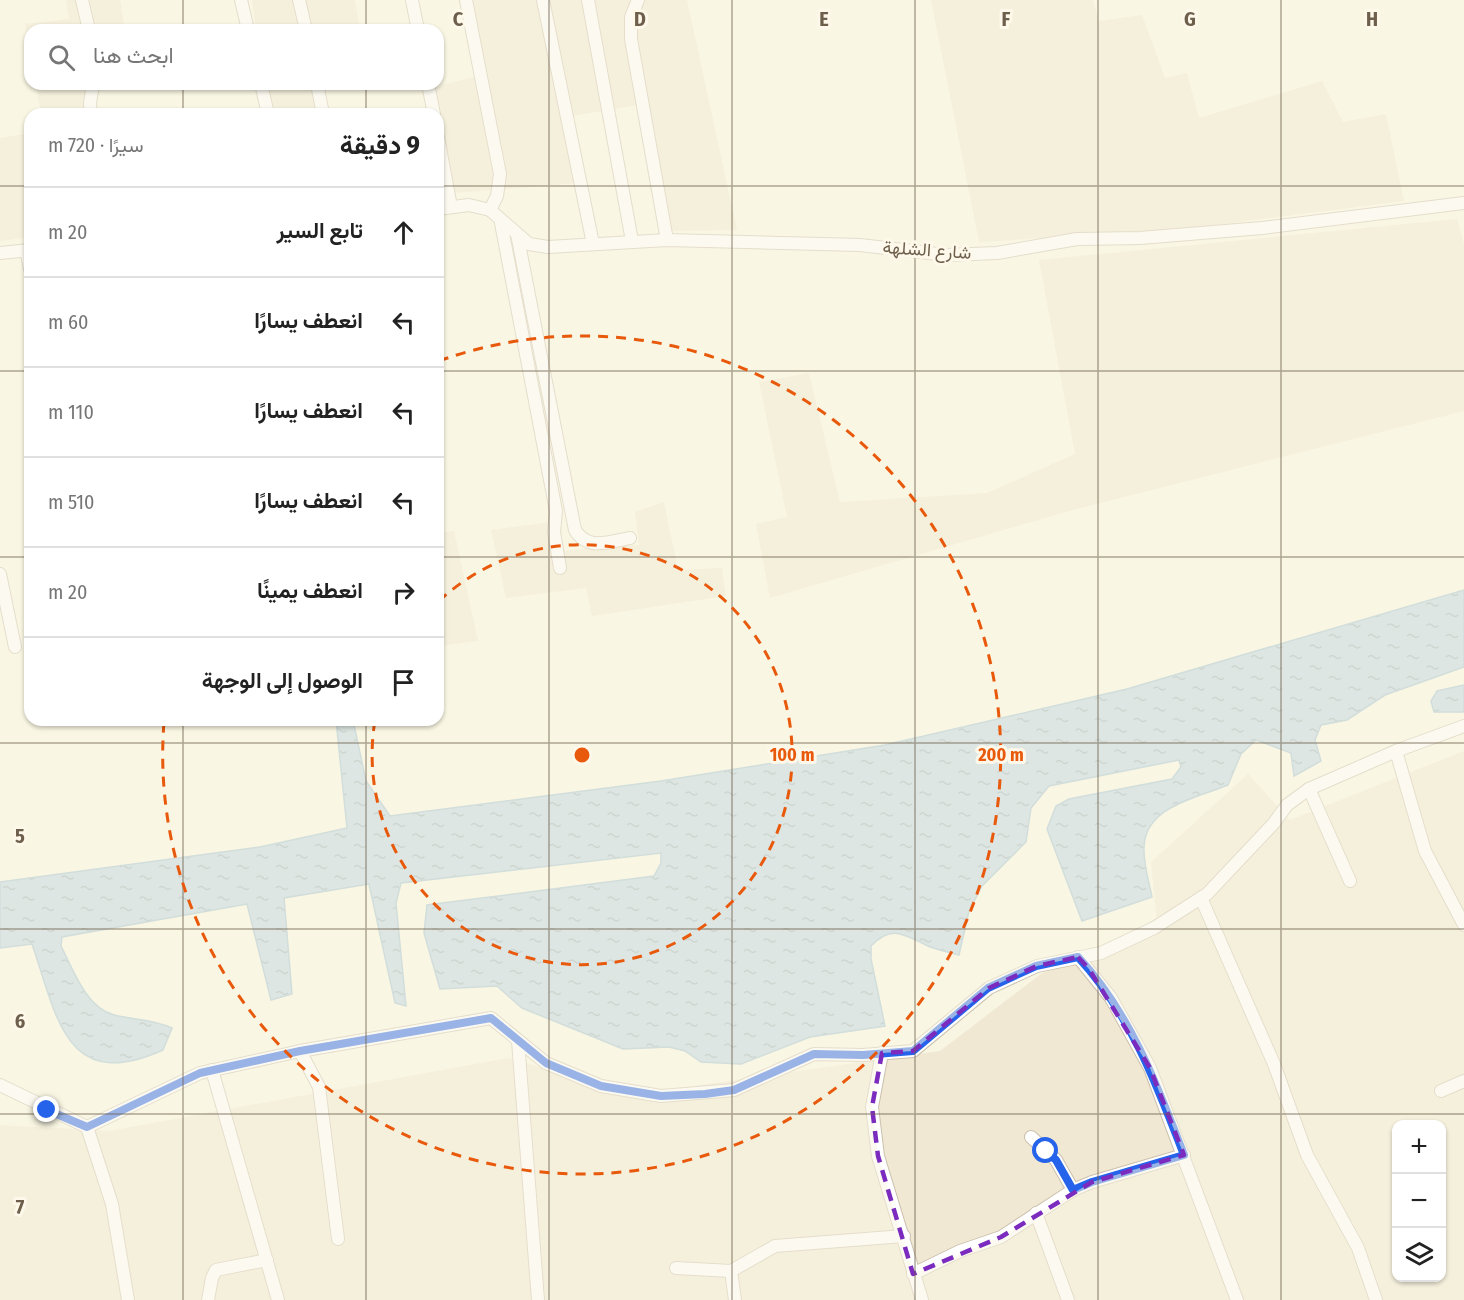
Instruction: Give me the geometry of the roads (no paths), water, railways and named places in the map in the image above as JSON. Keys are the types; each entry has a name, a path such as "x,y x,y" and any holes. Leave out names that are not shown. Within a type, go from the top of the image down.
{"street":[{"path":"82,0 88,24"},
{"path":"241,0 247,24"},
{"path":"299,0 305,24"},
{"path":"412,0 417,24"},
{"path":"444,208 469,205 490,210 497,196 500,174 466,0"},
{"path":"543,0 593,244"},
{"path":"588,0 632,241"},
{"path":"638,0 631,17 631,39 667,240"},
{"path":"90,108 92,90"},
{"path":"262,90 267,108"},
{"path":"318,90 322,108"},
{"path":"429,90 433,108"},
{"path":"444,169 451,207"},
{"name":"شارع الشلهة","path":"490,210 501,223 529,244 548,247 667,240 860,245 946,255 997,253 1077,238 1140,238 1262,228 1464,203"},
{"path":"501,223 556,511 554,532 560,568"},
{"path":"517,234 575,530 581,540 592,545 630,538"},
{"path":"0,253 24,250"},
{"path":"0,574 15,647"},
{"path":"87,1127 200,1073 300,1051 491,1018 546,1063 601,1086 661,1096 734,1090 814,1054 913,1051 988,988 1036,966 1101,953 1124,943 1201,898 1274,823 1287,805 1310,789 1396,750 1464,726"},
{"path":"1396,750 1425,851 1464,925"},
{"path":"1310,789 1350,881"},
{"path":"1201,898 1274,1064 1307,1155 1358,1248 1376,1300"},
{"path":"1078,957 1111,998 1150,1068 1237,1300"},
{"path":"518,1041 538,1300"},
{"path":"300,1051 319,1086 338,1239"},
{"path":"882,1053 872,1107 878,1156 922,1300"},
{"path":"212,1070 278,1300"},
{"path":"1442,1091 1464,1081"},
{"path":"0,1085 87,1127 112,1204 128,1300"},
{"path":"1031,1137 1056,1160 1073,1190"},
{"path":"913,1274 960,1251 1001,1237 1073,1190 1092,1182 1184,1155"},
{"path":"1036,1213 1068,1300"},
{"path":"676,1268 731,1271 775,1246 904,1236"},
{"path":"208,1300 212,1278 216,1270 267,1260"},
{"path":"731,1271 735,1300"}],"water":[{"path":"1464,590 1464,667 1385,695 1347,720 1321,725 1315,740 1321,761 1294,776 1291,753 1256,740 1241,754 1228,785 1173,806 1152,824 1146,836 1144,851 1152,897 1082,921 1047,829 1056,806 1069,799 1172,779 1181,767 1179,760 1049,786 1031,808 1026,842 982,886 969,911 959,955 934,948 904,935 892,933 878,939 871,946 871,959 885,1026 810,1037 741,1064 701,1062 685,1051 669,1047 623,1049 522,1008 497,986 440,989 424,933 427,905 654,876 661,863 661,853 401,883 396,903 406,1006 395,1003 369,884 284,898 292,994 271,1000 247,904 62,937 61,946 76,976 96,1005 114,1015 151,1021 172,1028 163,1050 130,1061 105,1062 85,1055 70,1040 59,1021 32,944 0,948 0,882 260,847 347,828 337,726 354,726 366,781 390,816 661,781 885,745 1127,689"},
{"path":"1464,685 1464,712 1434,712 1431,701 1437,691"}]}
